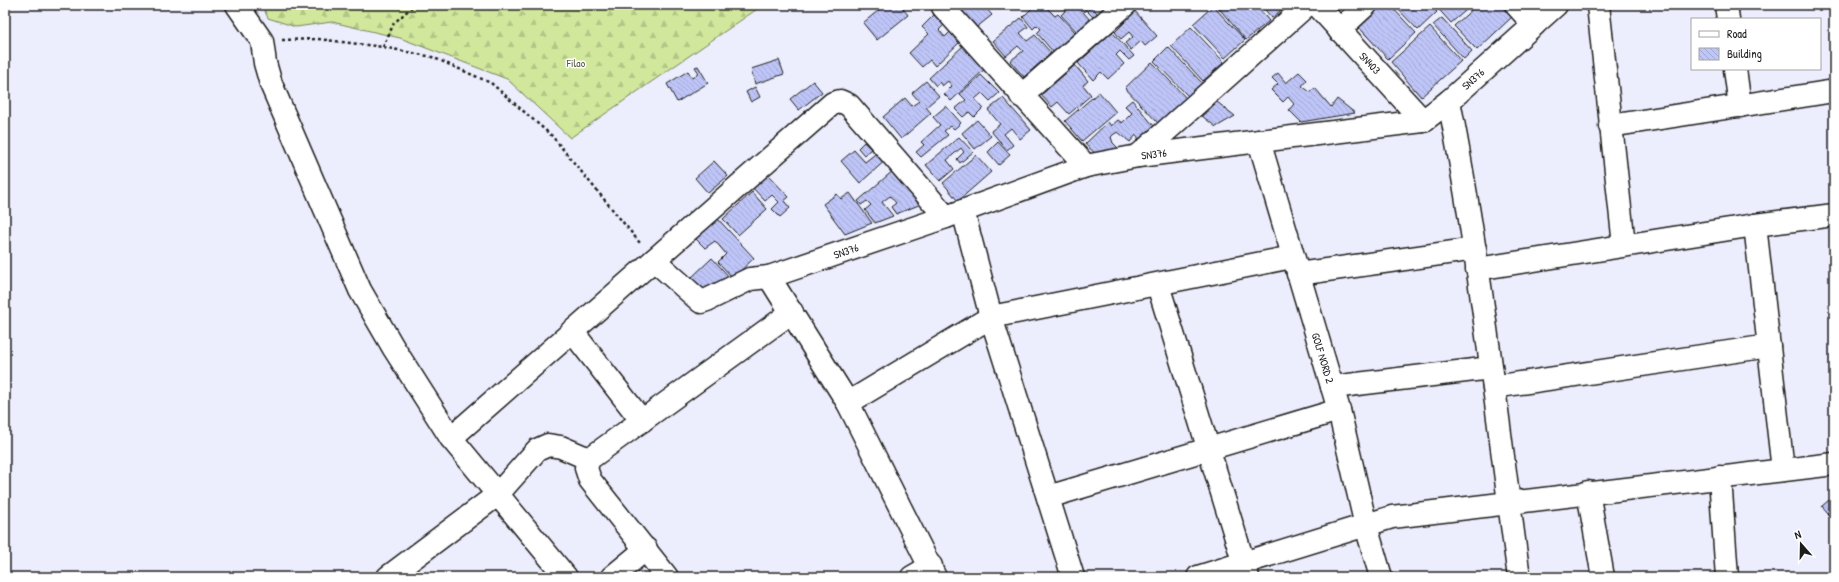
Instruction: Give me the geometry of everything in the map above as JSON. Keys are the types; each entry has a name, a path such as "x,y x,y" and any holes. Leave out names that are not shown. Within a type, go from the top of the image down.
{"street":[{"path":"237,5 262,41 265,63 272,84 360,290 393,347 450,438 566,577"},
{"path":"1021,96 1125,5"},
{"path":"1138,156 1307,5"},
{"name":"SN403","path":"1318,5 1339,30 1423,121"},
{"path":"1339,30 1366,5"},
{"path":"1516,5 1534,25"},
{"name":"SN376","path":"654,260 701,302 750,279 769,277 954,214 1086,166 1138,156 1423,121 1449,101 1556,5"},
{"path":"1598,5 1624,245"},
{"path":"1726,5 1728,18"},
{"path":"942,6 1021,96 1086,166"},
{"path":"1735,70 1740,106"},
{"path":"1610,126 1834,91"},
{"path":"450,438 833,103 840,101 849,105 954,214 991,317 1072,577"},
{"path":"1449,101 1462,164 1476,259 1519,577"},
{"name":"GOLF NORD 2","path":"1259,141 1339,410 1366,526 1381,577"},
{"path":"848,403 991,317 1158,285 1295,265 1476,259 1624,245 1755,224 1834,215"},
{"path":"1755,224 1783,470"},
{"path":"769,277 848,403 933,572 912,577"},
{"path":"1158,285 1246,570"},
{"path":"668,577 590,480 586,468 589,459 792,312"},
{"path":"572,331 642,421"},
{"path":"1332,387 1492,377 1769,346"},
{"path":"1048,497 1210,450 1339,410"},
{"path":"398,574 497,495 537,450 548,445 561,446 589,459"},
{"path":"1198,577 1246,570 1392,517 1509,504 1588,492 1834,464"},
{"path":"1720,477 1727,577"},
{"path":"1588,492 1603,577"},
{"path":"612,577 646,549"}],"path":[{"path":"383,47 394,24 414,5"},
{"path":"262,41 318,39 383,47 432,57 491,83 552,136 654,260"}],"green space":[{"name":"Filao","path":"262,5 763,5 570,138 507,79 400,38 332,22 296,27 268,18"}],"building":[{"path":"885,5 900,5 908,15 877,40 863,23"},
{"path":"957,5 983,5 992,15 977,27"},
{"path":"1035,5 1044,5 1055,16 1058,14 1076,33 1054,53 1037,33 1041,29 1037,25 1033,29 1023,17"},
{"path":"1090,5 1098,14 1094,18 1086,10 1083,12 1091,21 1078,33 1061,15 1065,11 1064,6"},
{"path":"1216,5 1256,5 1269,21 1246,40"},
{"path":"1261,5 1287,5 1272,18"},
{"path":"1374,5 1390,5 1416,33 1388,59 1355,23"},
{"path":"1394,5 1430,5 1437,12 1418,30"},
{"path":"1435,5 1472,5 1451,23"},
{"path":"1477,5 1502,5 1513,16 1477,50 1454,26"},
{"path":"1213,6 1245,40 1225,58 1193,24"},
{"path":"1134,10 1157,36 1145,46 1141,41 1131,50 1125,43 1133,37 1129,32 1121,39 1115,32 1125,22 1123,20"},
{"path":"934,15 944,25 939,30 945,37 951,31 961,41 935,66 930,60 922,67 909,53 929,34 922,27"},
{"path":"1021,18 1028,27 1020,33 1027,41 1035,35 1051,53 1024,77 1010,61 1023,51 1018,46 1006,56 993,41"},
{"path":"1442,18 1472,51 1464,59 1433,25"},
{"path":"1191,27 1224,62 1203,81 1171,46"},
{"path":"1430,27 1461,61 1421,97 1391,62"},
{"path":"1112,32 1134,56 1129,60 1120,51 1116,55 1124,64 1108,79 1101,72 1093,80 1078,63"},
{"path":"965,44 987,67 951,101 944,94 952,86 948,81 942,86 939,82 936,86 929,78"},
{"path":"1168,47 1202,83 1188,96 1154,61"},
{"path":"779,60 784,74 755,84 751,69"},
{"path":"1152,62 1186,98 1159,124 1125,88"},
{"path":"1075,65 1088,81 1083,85 1091,95 1069,114 1058,102 1052,107 1041,95"},
{"path":"698,66 708,83 677,102 667,84 688,71 692,78 699,73 695,67"},
{"path":"1299,72 1307,80 1302,86 1310,92 1315,88 1331,107 1337,99 1355,113 1301,122 1289,110 1294,104 1288,97 1283,102 1271,90 1278,84 1272,78 1278,73 1286,83"},
{"path":"981,75 999,93 990,101 982,93 975,99 983,108 974,117 969,112 963,117 955,109 966,100 960,94"},
{"path":"813,81 822,92 799,110 790,99"},
{"path":"926,81 939,96 926,107 931,113 901,139 883,117 905,98 912,106 919,101 912,93"},
{"path":"755,87 760,97 751,102 746,92"},
{"path":"1099,92 1116,112 1082,141 1065,121"},
{"path":"1003,98 1031,130 1020,139 1011,128 1004,134 1013,145 1007,150 991,131 1000,124 988,110"},
{"path":"1132,100 1154,126 1139,139 1136,135 1130,142 1118,132 1111,137 1113,143 1119,149 1096,154 1085,144 1108,122 1111,126 1118,120 1122,123 1132,113 1125,106"},
{"path":"1217,102 1235,116 1216,127 1202,116"},
{"path":"946,106 961,123 954,129 951,126 944,131 948,135 921,157 916,152 924,145 921,142 940,125 933,117"},
{"path":"977,120 991,136 975,149 962,133"},
{"path":"959,137 973,152 960,163 957,159 964,152 961,148 947,160 954,169 940,181 926,165"},
{"path":"864,142 871,149 864,155 858,148"},
{"path":"998,142 1010,155 999,165 988,152"},
{"path":"854,150 865,162 879,151 887,159 860,183 841,161"},
{"path":"976,155 991,172 958,201 943,183"},
{"path":"714,161 728,176 708,193 695,178"},
{"path":"895,169 924,203 896,214 891,207 896,203 890,196 882,202 893,216 875,223 865,210 871,205 867,201 861,205 858,201"},
{"path":"767,174 789,197 784,201 790,208 780,217 772,209 779,202 772,195 765,201 752,187"},
{"path":"752,192 767,209 738,235 723,219"},
{"path":"850,193 872,223 845,234 823,204 837,194 841,199"},
{"path":"717,218 754,258 733,278 718,262 726,254 715,241 705,248 695,238"},
{"path":"712,258 731,279 707,295 691,278"},
{"path":"1834,496 1834,520 1822,506"}]}
